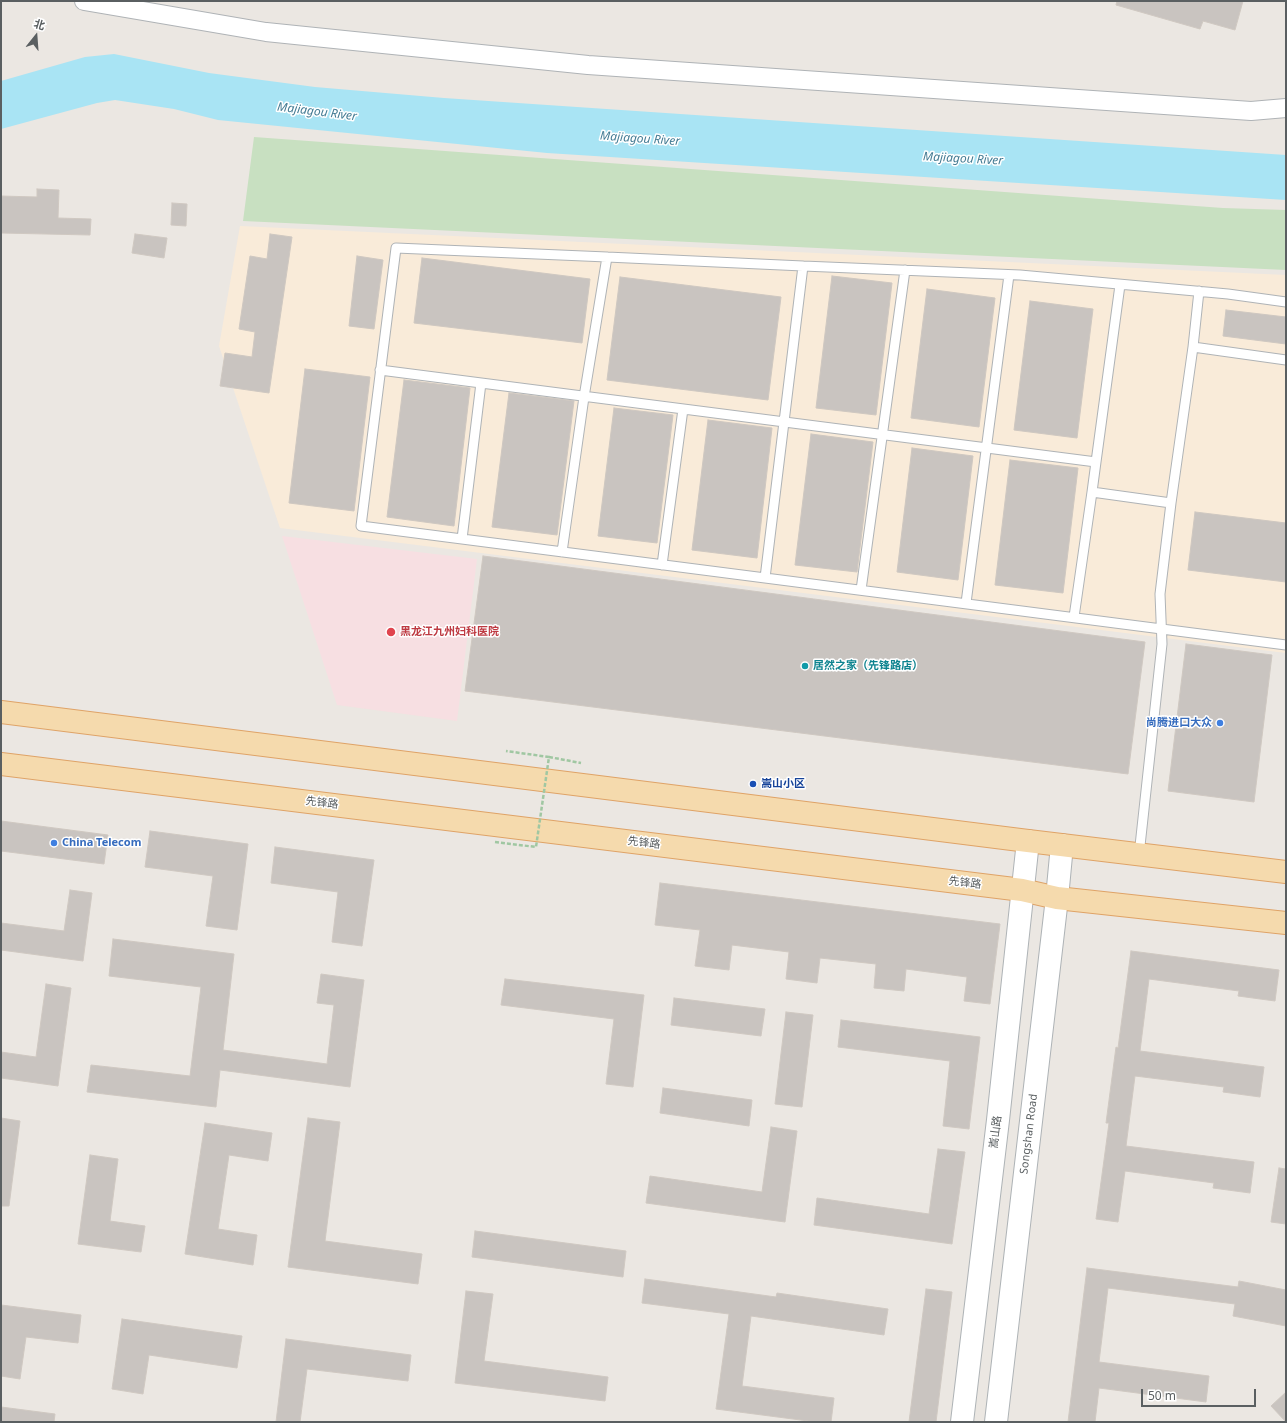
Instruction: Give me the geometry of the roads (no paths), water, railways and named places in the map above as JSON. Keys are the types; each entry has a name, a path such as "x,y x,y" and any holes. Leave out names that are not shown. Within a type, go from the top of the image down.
{"main road":[{"path":"1,712 1062,846 1286,872"},
{"name":"先锋路","path":"1,764 1022,890 1057,898 1286,923"},
{"name":"嵩山路","path":"962,1422 998,1120 1028,841"},
{"name":"Songshan Road","path":"996,1422 1062,846"}],"street":[{"path":"84,1 266,32 588,65 1251,111 1286,108"}],"lane":[{"path":"1286,302 1120,284 1009,275 396,248 361,526 1286,644"},
{"path":"562,552 584,397 607,258"},
{"path":"765,578 803,266"},
{"path":"861,590 905,270"},
{"path":"966,603 1009,275"},
{"path":"1074,617 1120,284"},
{"path":"1139,855 1162,644 1160,594 1199,292"},
{"path":"1193,347 1286,360"},
{"path":"380,370 1096,462"},
{"path":"462,539 481,383"},
{"path":"662,564 683,409"},
{"path":"1092,492 1171,504"}],"water":[{"name":"Majiagou River","path":"114,54 209,73 315,87 444,98 1286,155 1286,200 547,153 218,120 174,109 115,100 97,103 1,129 1,81 85,57"}],"place":[{"name":"黑龙江九州妇科医院","path":"391,632"},
{"name":"居然之家（先锋路店）","path":"805,666"},
{"name":"尚腾进口大众","path":"1220,723"},
{"name":"嵩山小区","path":"753,784"},
{"name":"China Telecom","path":"54,843"}]}
